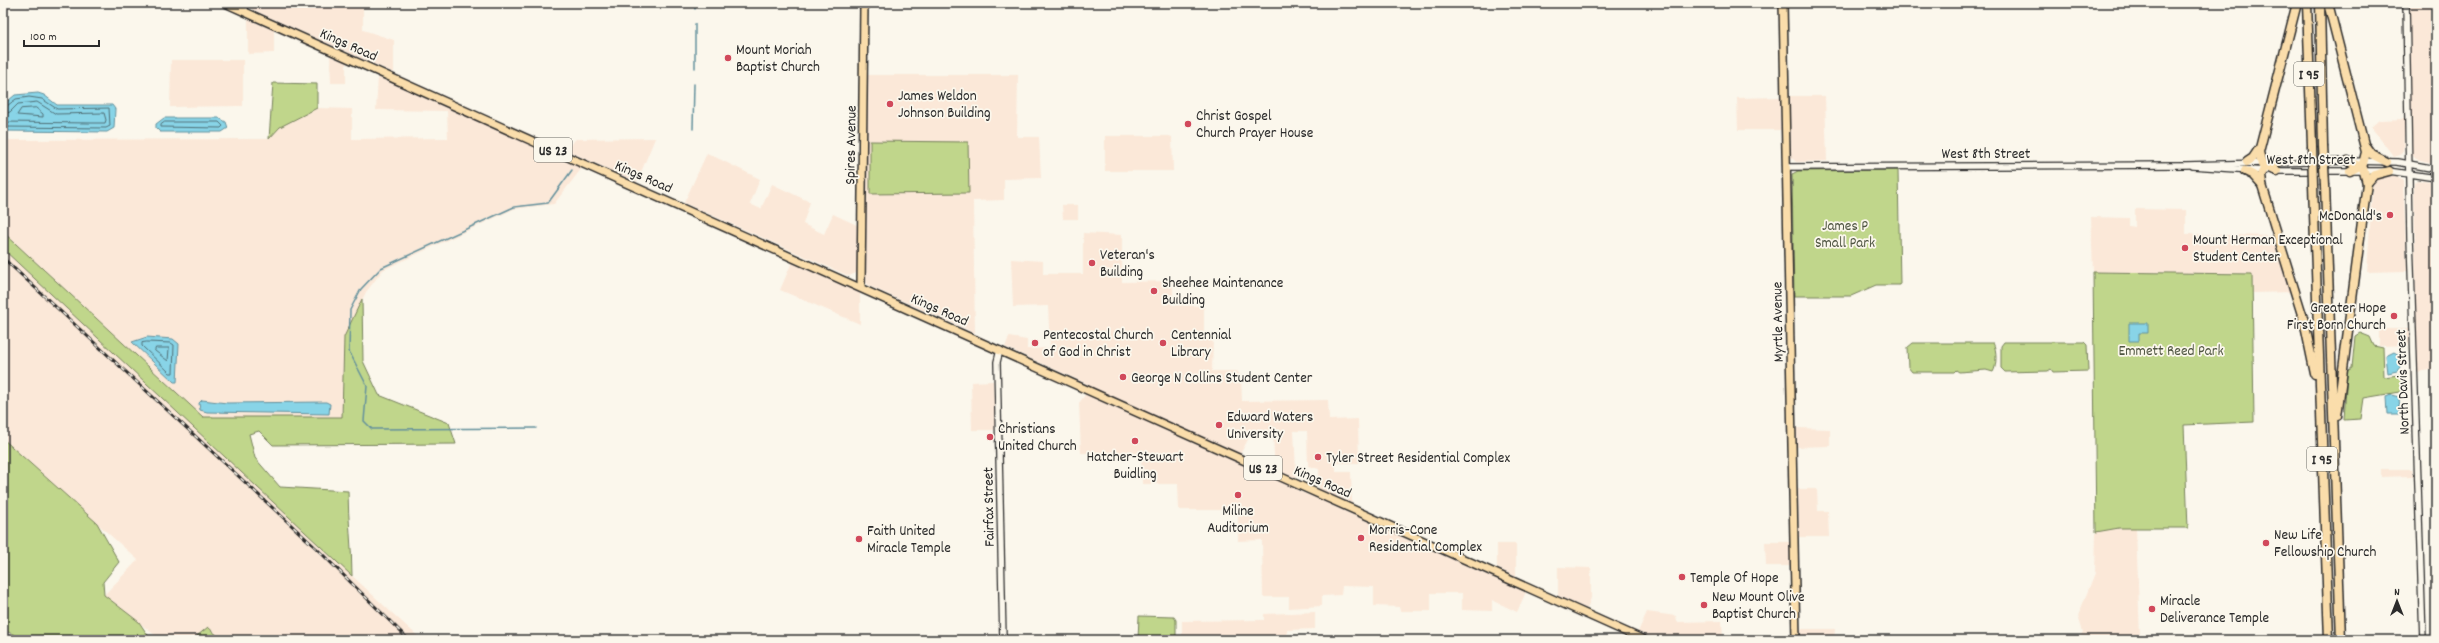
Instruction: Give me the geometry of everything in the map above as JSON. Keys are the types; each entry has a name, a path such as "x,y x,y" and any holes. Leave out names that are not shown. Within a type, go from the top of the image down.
{"highway":[{"path":"2247,162 2254,158 2260,147 2297,3"},
{"name":"I 95","path":"2307,3 2329,640"},
{"name":"I 95","path":"2320,3 2323,146 2341,640"},
{"path":"2328,3 2366,147 2371,154 2387,162"},
{"path":"2260,147 2263,167 2262,185 2307,332 2320,404"},
{"path":"2334,448 2342,366 2367,182 2363,166 2366,147"},
{"path":"2348,161 2363,166"},
{"path":"2263,167 2280,162"},
{"path":"2350,171 2363,166"},
{"path":"2263,167 2277,171"},
{"path":"2245,171 2253,175 2262,185"},
{"path":"2367,182 2374,175 2389,171"}],"main road":[{"name":"Kings Road","path":"225,3 861,287 1644,640"},
{"name":"Spires Avenue","path":"861,287 864,3"},
{"name":"Myrtle Avenue","path":"1783,3 1796,640"}],"street":[{"path":"245,3 245,12"},
{"name":"North Davis Street","path":"2406,3 2408,173 2423,640"},
{"name":"West 8th Street","path":"2280,162 2348,161"},
{"name":"West 8th Street","path":"1786,167 2186,165 2247,162 2263,167"},
{"name":"West 8th Street","path":"2363,166 2387,162 2408,163 2436,169"},
{"name":"West 8th Street","path":"2186,165 2245,171 2263,167"},
{"name":"West 8th Street","path":"2363,166 2436,178"},
{"name":"West 8th Street","path":"2277,171 2350,171"},
{"name":"Fairfax Street","path":"1000,350 997,362 1003,640"}],"shaded area":[{"path":"249,3 352,3 363,8 363,30 394,40 394,73 253,10"},
{"path":"2408,3 2436,3 2436,164 2416,159 2412,155"},
{"path":"248,19 274,30 274,53 248,54"},
{"path":"330,56 346,62 346,83 331,83"},
{"path":"171,60 243,60 243,106 170,107"},
{"path":"866,75 1018,75 1017,137 1039,137 1041,178 1004,179 1004,200 973,201 975,333 869,286 866,282"},
{"path":"378,77 582,168 554,204 514,209 383,270 366,292 344,337 342,417 203,417 3,232 3,140 269,139 280,127 317,108 352,109 352,139 448,138 447,111 376,110"},
{"path":"1789,96 1825,96 1827,161 1796,162 1791,157"},
{"path":"1780,97 1781,130 1738,130 1737,98"},
{"path":"2405,119 2403,151 2401,154 2394,157 2371,127 2379,120"},
{"path":"1105,136 1172,137 1173,171 1105,171"},
{"path":"655,138 637,182 568,151 571,144 576,139"},
{"path":"707,153 760,179 750,204 761,209 772,184 810,202 803,224 824,234 833,214 859,226 858,268 856,273 849,276 684,203"},
{"path":"2380,175 2396,176 2403,181 2407,271 2367,272 2373,178"},
{"path":"2417,180 2436,183 2436,369 2417,372 2414,183"},
{"path":"1062,205 1078,205 1078,219 1063,219"},
{"name":"Mount Herman Exceptional Student Center","path":"2135,209 2186,210 2186,234 2274,236 2292,292 2252,293 2252,274 2093,272 2091,217 2129,218 2129,226 2135,227"},
{"name":"Edward Waters University","path":"1083,233 1122,235 1122,282 1173,281 1173,305 1204,306 1204,337 1213,340 1212,371 1237,371 1241,376 1242,401 1328,400 1329,420 1358,419 1359,463 1336,463 1336,472 1351,472 1352,503 1336,496 1331,505 1526,592 1517,612 1492,600 1492,611 1462,610 1462,593 1431,593 1431,611 1400,611 1399,607 1374,606 1374,587 1342,586 1341,595 1322,596 1322,606 1289,608 1289,597 1263,597 1262,540 1238,541 1238,510 1179,510 1178,484 1142,484 1141,453 1081,453 1079,403 1085,395 1087,384 1005,347 1009,337 1027,340 1027,349 1050,348 1048,306 1013,307 1011,259 1043,261 1043,274 1083,274","holes":["1294,431 1307,431 1308,466 1319,469 1319,488 1311,496 1297,490","1252,432 1273,432 1275,479 1236,462"]},
{"path":"3,249 422,640 222,640 208,627 192,640 161,640 104,595 138,560 3,439"},
{"path":"792,262 860,293 860,324 780,290"},
{"path":"2379,329 2409,329 2409,345 2379,346"},
{"path":"993,381 995,430 972,430 971,382"},
{"path":"1796,428 1830,429 1830,446 1797,447"},
{"path":"2381,469 2412,469 2413,476 2381,477"},
{"path":"1798,489 1817,489 1818,511 1828,511 1829,537 1799,537"},
{"path":"2119,528 2136,528 2140,637 2121,638 2121,640 2077,640 2083,632 2078,616 2095,573 2096,532"},
{"path":"1765,542 1790,542 1790,566 1766,566"},
{"path":"1497,544 1516,544 1516,577 1497,568"},
{"path":"1558,567 1591,568 1591,598 1587,609 1558,596"},
{"path":"1315,612 1315,629 1287,630 1287,640 1182,640 1182,621 1264,620 1264,614"},
{"path":"1647,612 1676,616 1677,622 1722,621 1723,639 1762,638 1762,640 1657,640 1638,632"},
{"path":"1800,629 1835,629 1834,640 1800,640"}],"green space":[{"path":"273,83 317,84 317,108 280,127 269,139"},
{"path":"870,141 968,142 969,193 870,194"},
{"name":"James P Small Park","path":"1898,170 1900,285 1876,285 1851,296 1794,296 1792,174 1798,171"},
{"path":"3,232 203,417 342,417 344,337 362,299 363,361 379,395 449,423 456,444 273,445 259,431 249,434 255,458 280,487 348,491 352,576 3,249"},
{"name":"Emmett Reed Park","path":"2093,272 2252,274 2254,422 2184,425 2188,528 2119,528 2096,532"},
{"path":"2360,333 2370,337 2374,346 2383,348 2384,377 2405,374 2405,391 2364,398 2361,419 2344,420 2347,371 2352,368 2355,336"},
{"path":"2004,342 2084,342 2087,345 2088,371 2053,372 2051,369 2048,371 2005,372 2001,368 2001,346"},
{"path":"1913,343 1993,343 1996,353 1996,362 1993,372 1986,370 1959,372 1956,370 1954,372 1912,372 1908,367 1907,348"},
{"path":"3,439 97,523 119,562 103,582 104,595 139,622 151,640 27,640 3,630"},
{"path":"1139,616 1174,617 1176,620 1176,640 1138,640"},
{"path":"208,627 222,640 192,640"}],"water":[{"path":"38,93 44,95 57,105 112,105 115,109 114,128 107,132 3,131 3,105 15,95"},
{"path":"164,118 219,118 226,122 228,128 222,132 160,132 156,128 156,124"},
{"path":"2129,323 2148,323 2148,333 2139,333 2139,341 2129,341"},
{"path":"147,337 173,339 179,344 177,382 174,382 132,342"},
{"path":"2394,352 2399,355 2400,367 2397,371 2388,373 2386,356"},
{"path":"2391,395 2399,397 2400,414 2387,414 2386,397"},
{"path":"202,400 227,403 326,402 330,404 329,414 207,412 200,410 199,403"}],"waterway":[{"path":"695,3 695,9"},
{"path":"695,24 695,68"},
{"path":"693,129 694,84"},
{"path":"536,428 372,429 364,421 367,386 349,351 350,310 361,289 381,268 514,207 548,203 572,170"}],"railway":[{"path":"3,258 316,548 409,640"}],"place":[{"name":"Mount Moriah Baptist Church","path":"728,58"},
{"name":"James Weldon Johnson Building","path":"890,104"},
{"name":"Christ Gospel Church Prayer House","path":"1188,124"},
{"name":"McDonald's","path":"2390,215"},
{"name":"Mount Herman Exceptional Student Center","path":"2185,248"},
{"name":"Veteran's Building","path":"1092,263"},
{"name":"Sheehee Maintenance Building","path":"1154,291"},
{"name":"Greater Hope First Born Church","path":"2394,316"},
{"name":"Pentecostal Church of God in Christ","path":"1035,343"},
{"name":"Centennial Library","path":"1163,343"},
{"name":"George N Collins Student Center","path":"1123,377"},
{"name":"Edward Waters University","path":"1219,425"},
{"name":"Christians United Church","path":"990,437"},
{"name":"Hatcher-Stewart Buidling","path":"1135,441"},
{"name":"Tyler Street Residential Complex","path":"1318,457"},
{"name":"Miline Auditorium","path":"1238,495"},
{"name":"Morris-Cone Residential Complex","path":"1361,538"},
{"name":"Faith United Miracle Temple","path":"859,539"},
{"name":"New Life Fellowship Church","path":"2266,543"},
{"name":"Temple Of Hope","path":"1682,577"},
{"name":"New Mount Olive Baptist Church","path":"1704,605"},
{"name":"Miracle Deliverance Temple","path":"2152,609"}]}
